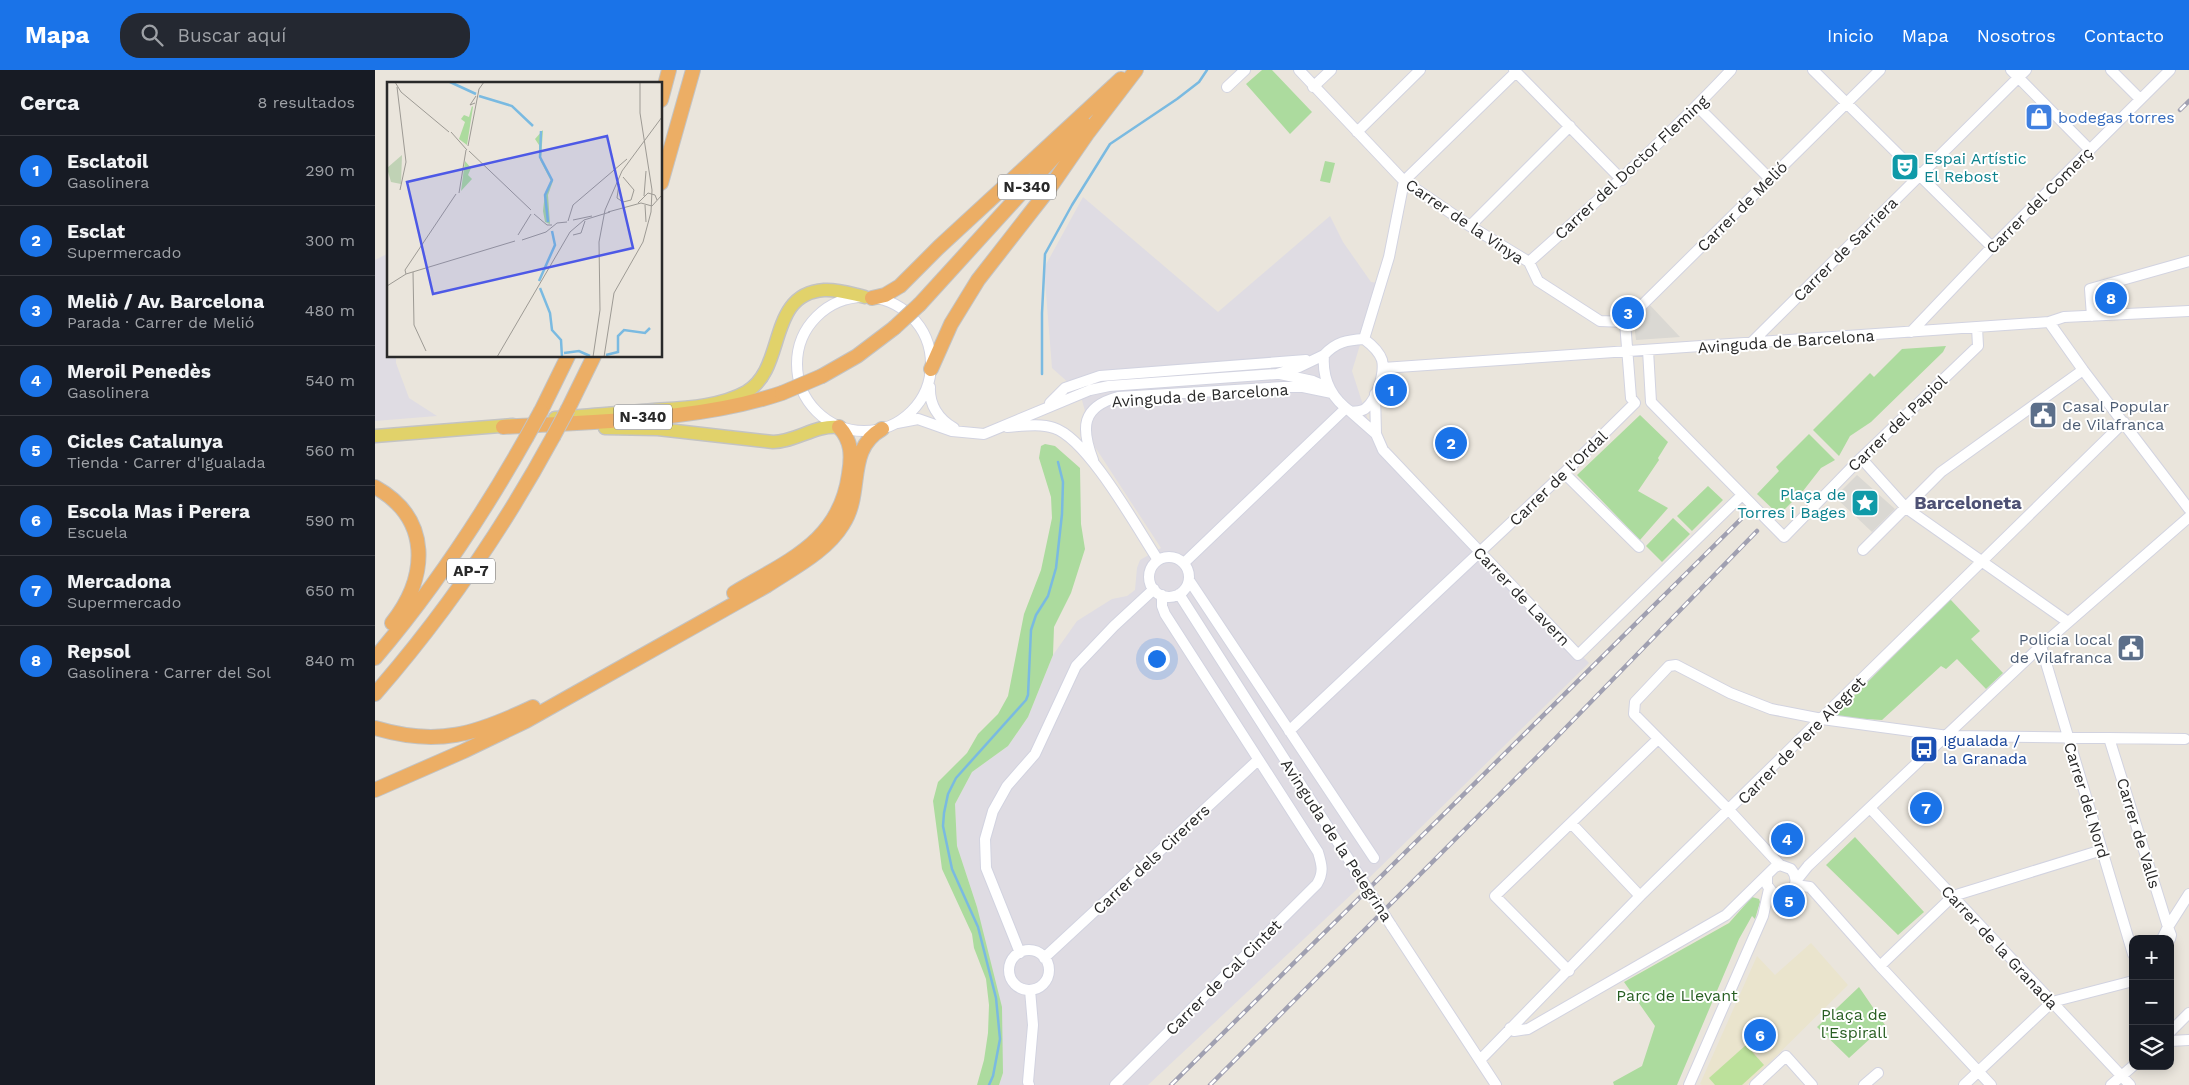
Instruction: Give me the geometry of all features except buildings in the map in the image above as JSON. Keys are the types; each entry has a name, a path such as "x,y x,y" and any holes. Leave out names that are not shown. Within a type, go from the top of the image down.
{"highway":[{"path":"663,92 669,70"},
{"path":"663,176 693,70"},
{"path":"869,298 885,295 900,286 952,234 1133,70"},
{"path":"931,373 951,324 978,280 1049,189 1133,70"},
{"name":"N-340","path":"503,427 708,411 743,405 782,393 822,376 857,356 894,328 920,304 1133,70"},
{"name":"AP-7","path":"375,658 417,606 465,539 526,438 567,358"},
{"name":"AP-7","path":"375,694 429,628 464,581 500,527 568,410 592,358"},
{"path":"375,728 409,736 447,737 469,733 501,722 546,701 674,631 816,542 828,529 841,505 849,480 851,455 849,440 839,427"},
{"path":"375,790 464,752 526,721 766,586 805,561 821,548 843,524 852,500 861,450 869,437 882,429"},
{"path":"375,487 394,501 409,520 415,533 419,557 416,579 409,599 375,645"}],"main road":[{"path":"503,427 551,418 692,407 731,398 746,392 762,378 769,364 785,317 797,301 809,294 825,290 869,298"},
{"path":"503,427 548,430 641,428 773,442 789,441 828,427 839,427"},
{"name":"N-340","path":"375,436 503,427"}],"street":[{"path":"1227,87 1245,70"},
{"name":"Carrer de la Vinya","path":"1299,70 1313,87 1404,181 1470,226 1529,262 1538,281 1592,316 1600,321 1625,322"},
{"path":"1313,87 1331,70"},
{"path":"1357,132 1421,70"},
{"name":"Carrer del Doctor Fleming","path":"1529,262 1622,180 1731,70"},
{"path":"1813,70 1991,247"},
{"name":"Carrer de Melió","path":"1625,322 1880,70"},
{"path":"2111,70 2139,99"},
{"name":"Carrer del Comerç","path":"1911,332 1991,247 2169,70"},
{"path":"1365,339 1389,256 1404,181 1515,71 1622,180"},
{"path":"2018,72 2089,149"},
{"name":"Carrer de Sarriera","path":"1750,344 1920,175 2018,72"},
{"path":"1697,106 1770,179"},
{"path":"1470,226 1570,126"},
{"path":"2092,316 2090,289 2189,261"},
{"path":"963,433 946,422 933,406 929,394 931,373 930,348 919,326 902,309 891,303 869,298 844,300 820,314 803,337 798,350 798,372 803,392 810,404 820,415 839,427 859,431 882,429 897,423 918,419 963,433 984,434 999,428 1029,425 1054,428 1074,440 1093,460 1158,560"},
{"name":"Avinguda de Barcelona","path":"1383,368 2049,322 2064,317 2189,311"},
{"path":"1625,322 1631,398 1635,403 1651,402"},
{"path":"2049,322 2083,370 2189,509"},
{"name":"Carrer del Papiol","path":"1741,496 1784,537 1861,458 1978,346 1977,327"},
{"path":"1048,406 1065,388 1099,376 1291,362 1322,356 1333,345 1345,340 1365,339 1378,351 1383,368 1375,394 1367,407 1359,411 1349,410 1331,390 1323,369 1322,356"},
{"path":"1648,350 1651,402 1741,496"},
{"name":"Avinguda de Barcelona","path":"999,428 1090,390 1109,386 1277,374 1299,367 1322,356"},
{"path":"1863,550 1941,472 2083,370"},
{"path":"897,423 911,413 921,401 931,373"},
{"name":"Avinguda de Barcelona","path":"1277,374 1313,381 1331,390"},
{"name":"Avinguda de Barcelona","path":"1093,460 1086,440 1085,426 1095,406 1118,397 1283,387 1331,390"},
{"name":"Carrer de Lavern","path":"1375,394 1376,434 1383,450 1578,655 1741,496"},
{"name":"Carrer de l'Ordal","path":"1289,731 1564,474 1635,403"},
{"path":"1184,563 1349,410"},
{"name":"Carrer de Lavern","path":"1349,410 1376,434"},
{"name":"Carrer de Pere Alegret","path":"1480,1060 1569,971 1640,896 1823,719 2124,422"},
{"path":"1861,458 1906,508 2068,622"},
{"path":"1564,474 1639,547"},
{"path":"1763,916 1779,895 1789,893 1795,879 1808,866 1948,736 2041,646 2189,517"},
{"path":"1169,557 1174,557 1184,563 1189,580 1187,586 1174,596 1158,592 1149,579 1149,574 1154,564 1158,560 1169,557"},
{"name":"Avinguda de la Pelegrina","path":"1189,580 1374,858"},
{"path":"1020,953 986,868 985,839 993,811 1007,786 1035,754 1076,666 1114,626 1158,592"},
{"name":"Avinguda de la Pelegrina","path":"1158,592 1165,614 1309,838 1323,865"},
{"name":"Avinguda de la Pelegrina","path":"1179,594 1391,925 1497,1085"},
{"name":"Carrer del Nord","path":"2041,646 2129,941"},
{"path":"1780,865 1729,810 1634,714 1635,702 1669,666 1676,665 1731,693 1771,709 1823,719 1948,736 2068,736 2188,741"},
{"name":"Carrer de Valls","path":"2109,738 2171,935"},
{"path":"1569,971 1495,896 1658,739"},
{"name":"Carrer dels Cirerers","path":"1045,958 1258,760"},
{"name":"Carrer de la Granada","path":"1870,808 2130,1085"},
{"path":"1571,823 1640,896"},
{"path":"1880,966 1953,896 2102,850"},
{"name":"Carrer de Cal Cintet","path":"1115,1085 1317,884 1322,876 1323,865"},
{"path":"1510,1028 1514,1030 1528,1029 1726,916 1775,867 1780,865 1786,866 1795,879 1810,888 1991,1085"},
{"path":"1690,1084 1763,916 1768,888 1767,875"},
{"path":"1751,891 1768,888 1779,895"},
{"path":"2164,935 2189,894"},
{"path":"1029,950 1045,958 1048,965 1045,981 1042,985 1030,990 1021,989 1013,983 1010,978 1010,963 1013,957 1029,950"},
{"path":"1964,1085 2053,1002 2129,982"},
{"path":"1029,1085 1033,1025 1030,990"},
{"path":"2174,1028 2189,1013"},
{"path":"2174,1041 2189,1040"},
{"path":"1755,1085 1786,1056 1812,1085"},
{"path":"2111,1085 2129,1069"},
{"path":"1865,1085 1878,1073"}],"shaded area":[{"path":"1083,197 1218,312 1330,216 1343,242 1371,282 1379,283 1352,371 1374,439 1589,663 1369,878 1148,1085 999,1085 1003,1073 977,907 957,846 955,804 972,772 1008,746 1028,717 1053,655 1077,621 1112,599 1127,596 1135,590 1137,568 1140,560 1161,548 1095,447 1080,393 1052,368 1044,268"},
{"path":"387,254 387,358 396,358 396,363 409,398 437,416 375,421 375,260"},
{"path":"1648,303 1680,337 1636,340 1634,324"},
{"name":"Plaça de Torres i Bages","path":"1857,475 1895,509 1872,532 1835,497"},
{"path":"1811,943 1848,985 1747,1085 1700,1084 1757,956 1775,975"}],"green space":[{"path":"1262,70 1272,70 1312,112 1290,134 1246,84"},
{"path":"1325,161 1335,163 1330,183 1320,181"},
{"path":"1946,346 1943,352 1871,422 1850,436 1839,456 1813,430 1870,373 1874,377 1902,349"},
{"path":"1640,415 1668,442 1658,458 1659,460 1638,491 1668,508 1640,540 1577,475"},
{"path":"1809,434 1835,460 1821,468 1803,491 1779,515 1757,494 1779,471 1776,467"},
{"path":"1045,444 1055,446 1080,468 1081,524 1085,549 1071,593 1054,627 1053,655 1028,717 1008,746 972,772 955,804 957,846 977,907 1002,1007 1003,1073 999,1085 977,1085 984,1060 988,1033 989,1005 986,979 974,948 972,934 942,869 933,801 938,782 967,753 978,734 998,714 1008,696 1024,614 1041,570 1052,518 1051,497 1039,458 1041,446"},
{"path":"1708,486 1723,500 1692,531 1677,516"},
{"path":"1673,518 1690,534 1662,562 1646,546"},
{"path":"1950,599 1980,631 1971,639 2003,673 1986,689 1957,659 1946,669 1941,666 1882,720 1833,717"},
{"path":"1855,837 1924,912 1898,935 1826,865"},
{"name":"Parc de Llevant","path":"1752,897 1759,899 1760,902 1755,919 1752,916 1739,939 1677,1085 1614,1085 1613,1082 1642,1066 1655,1026 1624,982 1729,923"},
{"name":"Plaça de l'Espirall","path":"1859,987 1885,1025 1849,1058 1817,1027"},
{"path":"1746,1045 1764,1065 1742,1085 1715,1085 1709,1078"}],"waterway":[{"path":"1042,374 1042,313 1045,254 1072,205 1110,144 1177,99 1199,82 1207,70"},
{"path":"989,1085 993,1076 1000,1039 996,998 978,927 952,869 943,826 944,813 948,794 956,778 1026,700 1028,695 1031,630 1036,615 1048,596 1056,568 1062,514 1063,482 1058,462"}],"railway":[{"path":"2180,110 2189,101"},
{"path":"1171,1085 1741,519"},
{"path":"1210,1085 1551,743 1757,531"}],"place":[{"name":"bodegas torres","path":"2039,117"},
{"name":"Espai Artístic El Rebost","path":"1905,167"},
{"name":"Repsol","path":"2111,298"},
{"name":"Meliò / Av. Barcelona","path":"1628,313"},
{"name":"Esclatoil","path":"1391,390"},
{"name":"Casal Popular de Vilafranca","path":"2043,415"},
{"name":"Esclat","path":"1451,443"},
{"name":"Plaça de Torres i Bages","path":"1865,503"},
{"name":"Policia local de Vilafranca","path":"2131,648"},
{"name":"Igualada / la Granada","path":"1924,749"},
{"name":"Mercadona","path":"1926,808"},
{"name":"Meroil Penedès","path":"1787,839"},
{"name":"Cicles Catalunya","path":"1789,901"},
{"name":"Escola Mas i Perera","path":"1760,1035"}],"district":[{"name":"Barceloneta","path":"1968,503"}]}
